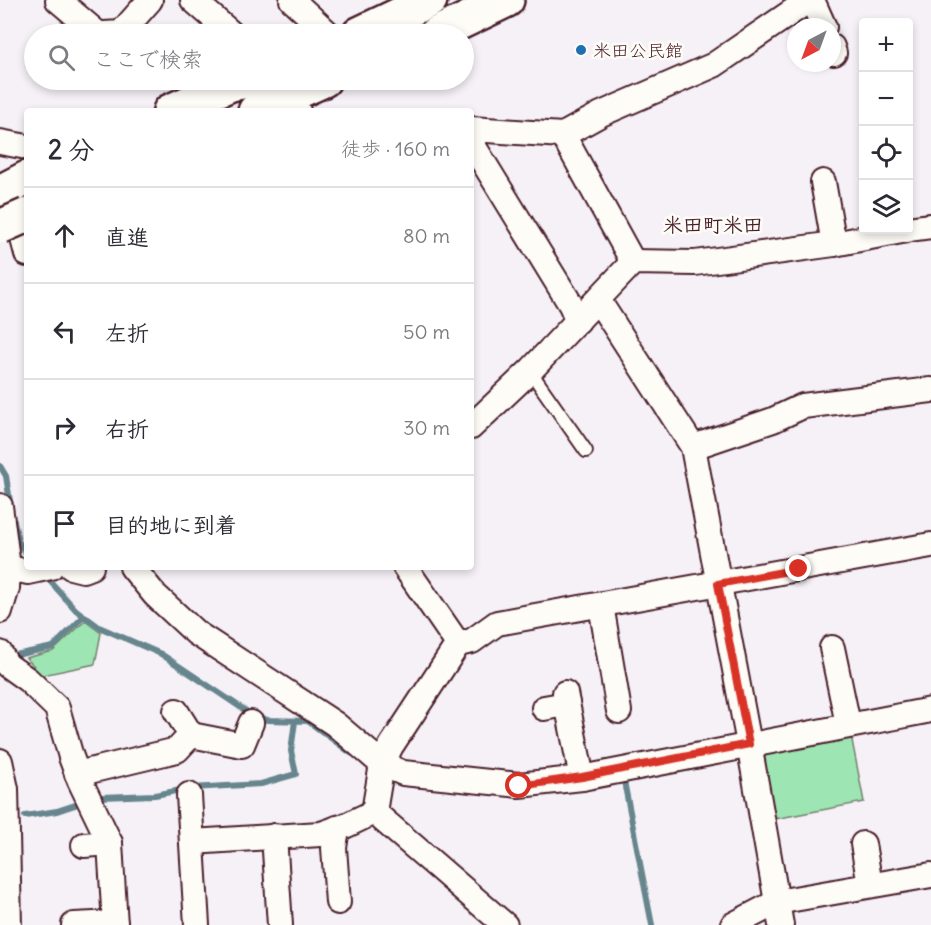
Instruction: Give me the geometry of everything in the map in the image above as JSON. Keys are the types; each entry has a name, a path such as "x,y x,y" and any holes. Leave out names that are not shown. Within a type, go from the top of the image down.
{"main road":[{"path":"380,24 430,0"},
{"path":"457,24 507,0"},
{"path":"177,108 217,90"},
{"path":"224,108 239,101 281,95 295,90"},
{"path":"260,108 281,95"}],"street":[{"path":"58,0 86,24"},
{"path":"129,24 150,0"},
{"path":"193,0 221,24"},
{"path":"292,0 317,24"},
{"path":"474,129 563,135 601,114 714,65 811,0 820,18"},
{"path":"563,135 633,262"},
{"path":"0,142 24,146"},
{"path":"474,147 578,321"},
{"path":"823,182 834,244"},
{"path":"11,193 17,235"},
{"path":"913,228 931,226"},
{"path":"474,424 530,371 633,262 695,263 834,244 883,234"},
{"path":"598,300 693,447 779,913"},
{"path":"693,447 773,420 802,406 931,390"},
{"path":"0,506 7,588 0,610"},
{"path":"374,812 382,764 458,644 472,641 497,623 931,545"},
{"path":"4,567 28,572 37,570"},
{"path":"134,570 155,595 196,633 335,724 382,764 404,773 519,786 582,777 848,724 931,710"},
{"path":"407,570 458,644"},
{"path":"601,604 624,696"},
{"path":"832,648 848,724"},
{"path":"0,653 7,665 28,680 57,708 77,774 110,843 115,924 74,925"},
{"path":"559,702 582,777"},
{"path":"176,711 190,735 242,745 251,723"},
{"path":"77,774 177,750 190,735"},
{"path":"0,761 6,789 9,925"},
{"path":"189,795 197,925"},
{"path":"192,842 321,834 374,812"},
{"path":"374,812 505,925"},
{"path":"337,828 334,848 338,902"},
{"path":"274,836 280,925"},
{"path":"84,845 110,843"},
{"path":"863,844 870,885"},
{"path":"733,925 870,885 931,874"}],"lane":[{"path":"530,371 586,451"}],"green space":[{"path":"85,621 101,633 95,664 38,676 31,670 34,666 26,658 53,651"},
{"path":"850,730 864,802 769,820 761,748"}],"waterway":[{"path":"0,466 6,476 11,508"},
{"path":"14,521 18,541 24,550"},
{"path":"49,580 76,610 99,627 161,654 246,711 267,720 308,721 351,753"},
{"path":"11,656 53,647 84,616"},
{"path":"101,797 155,795 191,788 261,784 296,774 291,751 295,721"},
{"path":"623,776 652,925"},
{"path":"25,816 57,811 78,804"}],"place":[{"name":"米田公民館","path":"581,50"}],"district":[{"name":"米田町米田","path":"713,224"}],"route":[{"path":"519,786 582,777 749,744 718,584 799,569"}]}
